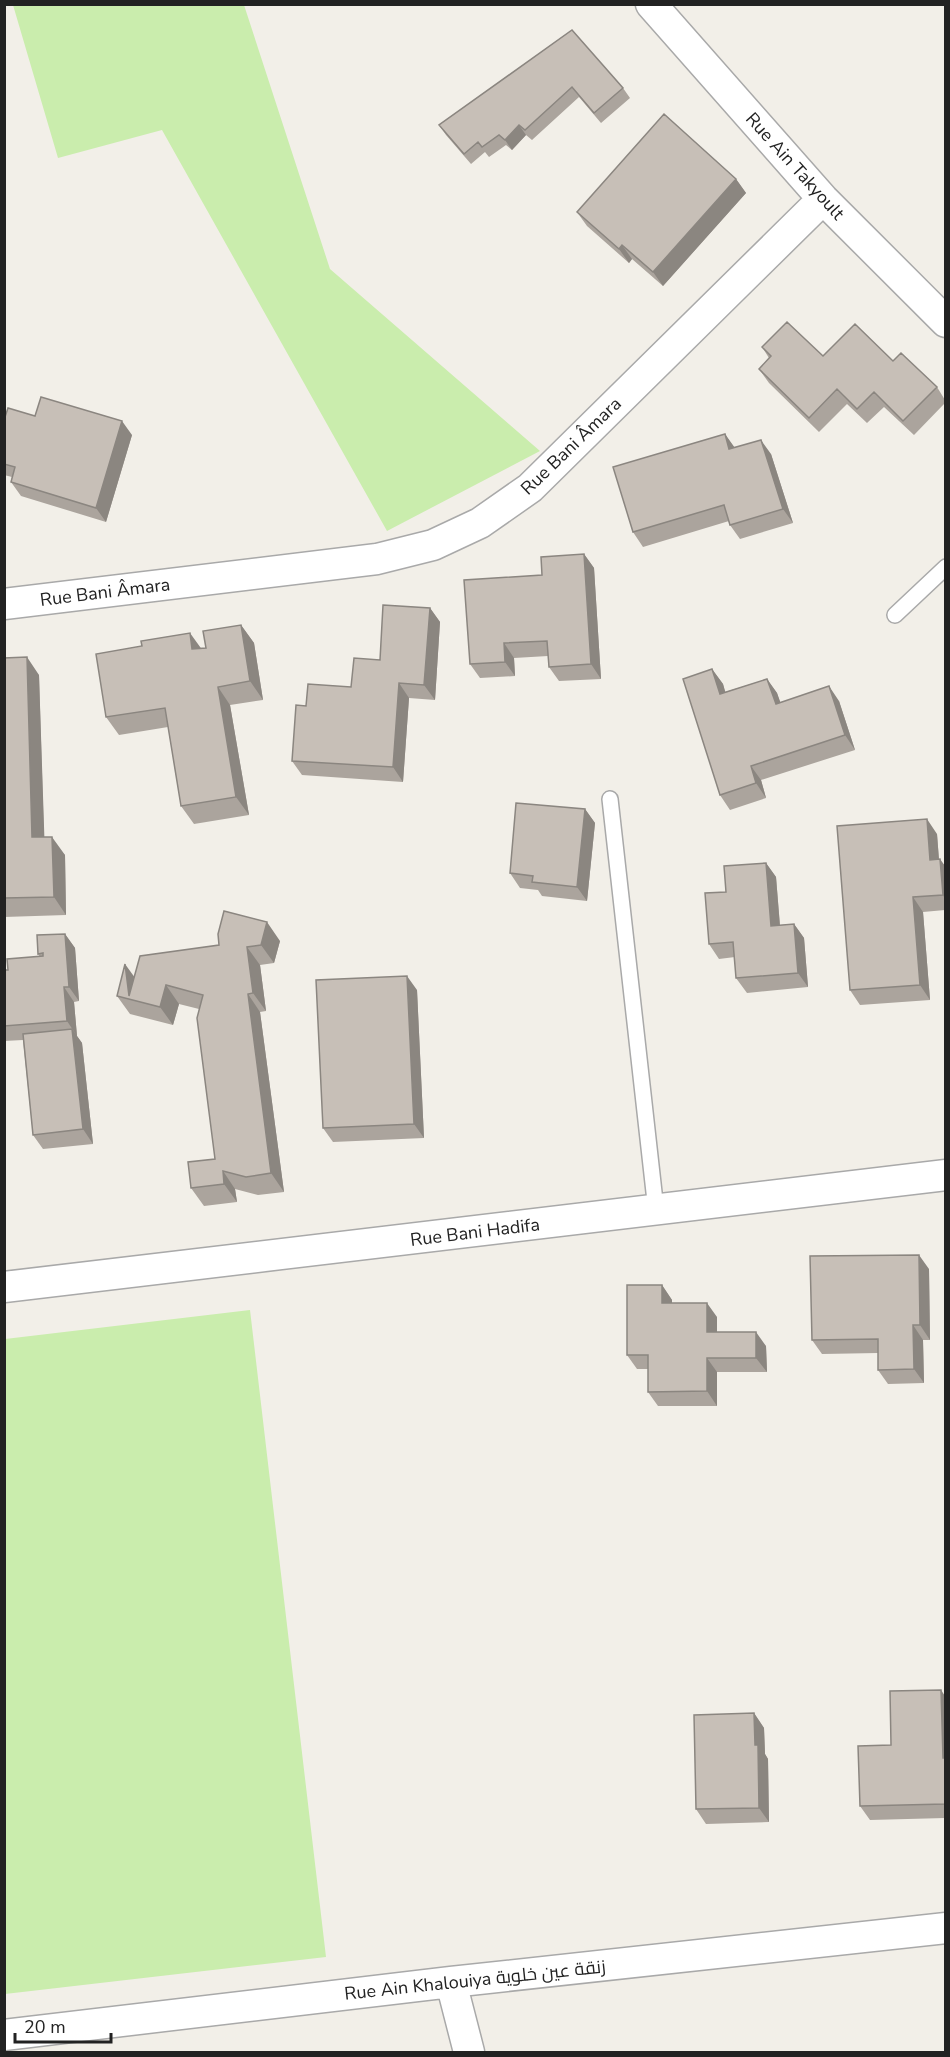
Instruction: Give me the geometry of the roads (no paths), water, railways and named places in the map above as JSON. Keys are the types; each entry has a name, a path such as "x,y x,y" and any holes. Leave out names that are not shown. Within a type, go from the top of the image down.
{"street":[{"name":"Rue Ain Takyoult","path":"651,4 823,199 945,322"},
{"name":"Rue Bani Âmara","path":"4,604 377,559 433,545 480,523 530,488 823,199"},
{"name":"Rue Bani Hadifa","path":"4,1287 945,1175"},
{"name":"Rue Ain Khalouiya زنقة عين خلوية","path":"4,2035 451,1982 945,1928"},
{"path":"451,1982 469,2052"}],"lane":[{"path":"895,615 945,567"},
{"path":"610,799 656,1210"}]}
